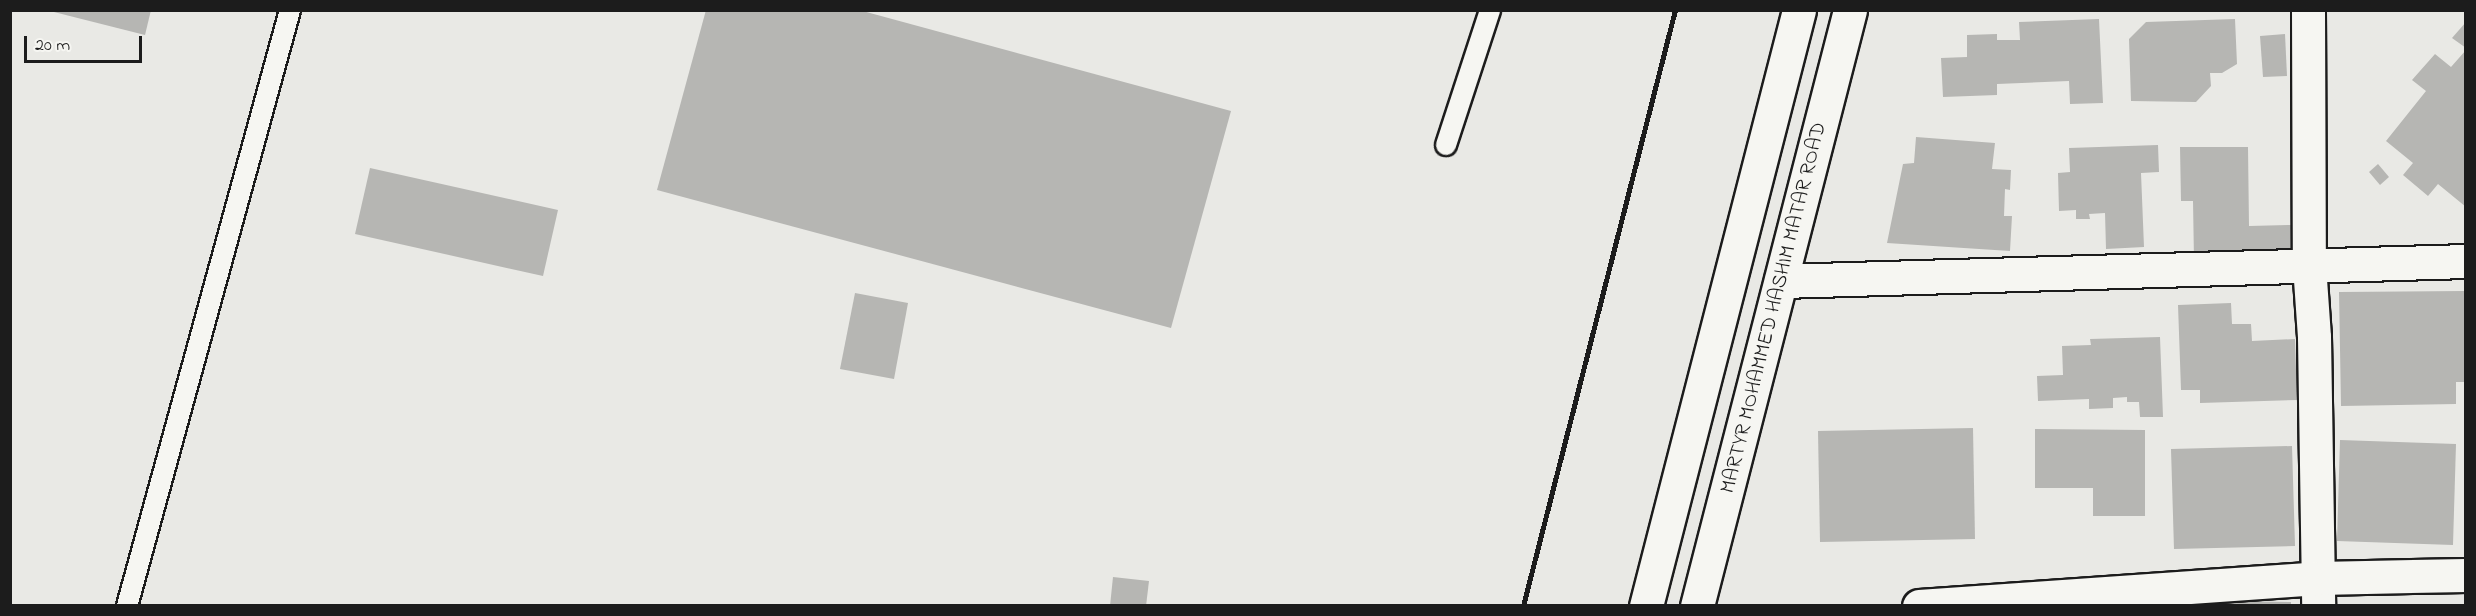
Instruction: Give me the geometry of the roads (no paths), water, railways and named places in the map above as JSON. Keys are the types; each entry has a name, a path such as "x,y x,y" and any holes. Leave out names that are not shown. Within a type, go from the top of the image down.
{"street":[{"path":"1646,606 1798,10"},
{"name":"MARTYR MOHAMMED HASHIM MATAR ROAD","path":"1697,606 1850,10"},
{"path":"2308,10 2309,265 2314,337 2318,592"},
{"path":"1781,281 2466,261"},
{"path":"1919,606 2318,592 2466,575"}],"lane":[{"path":"127,606 290,10"},
{"path":"1446,145 1490,10"}],"railway":[{"path":"1523,606 1675,10"}]}
